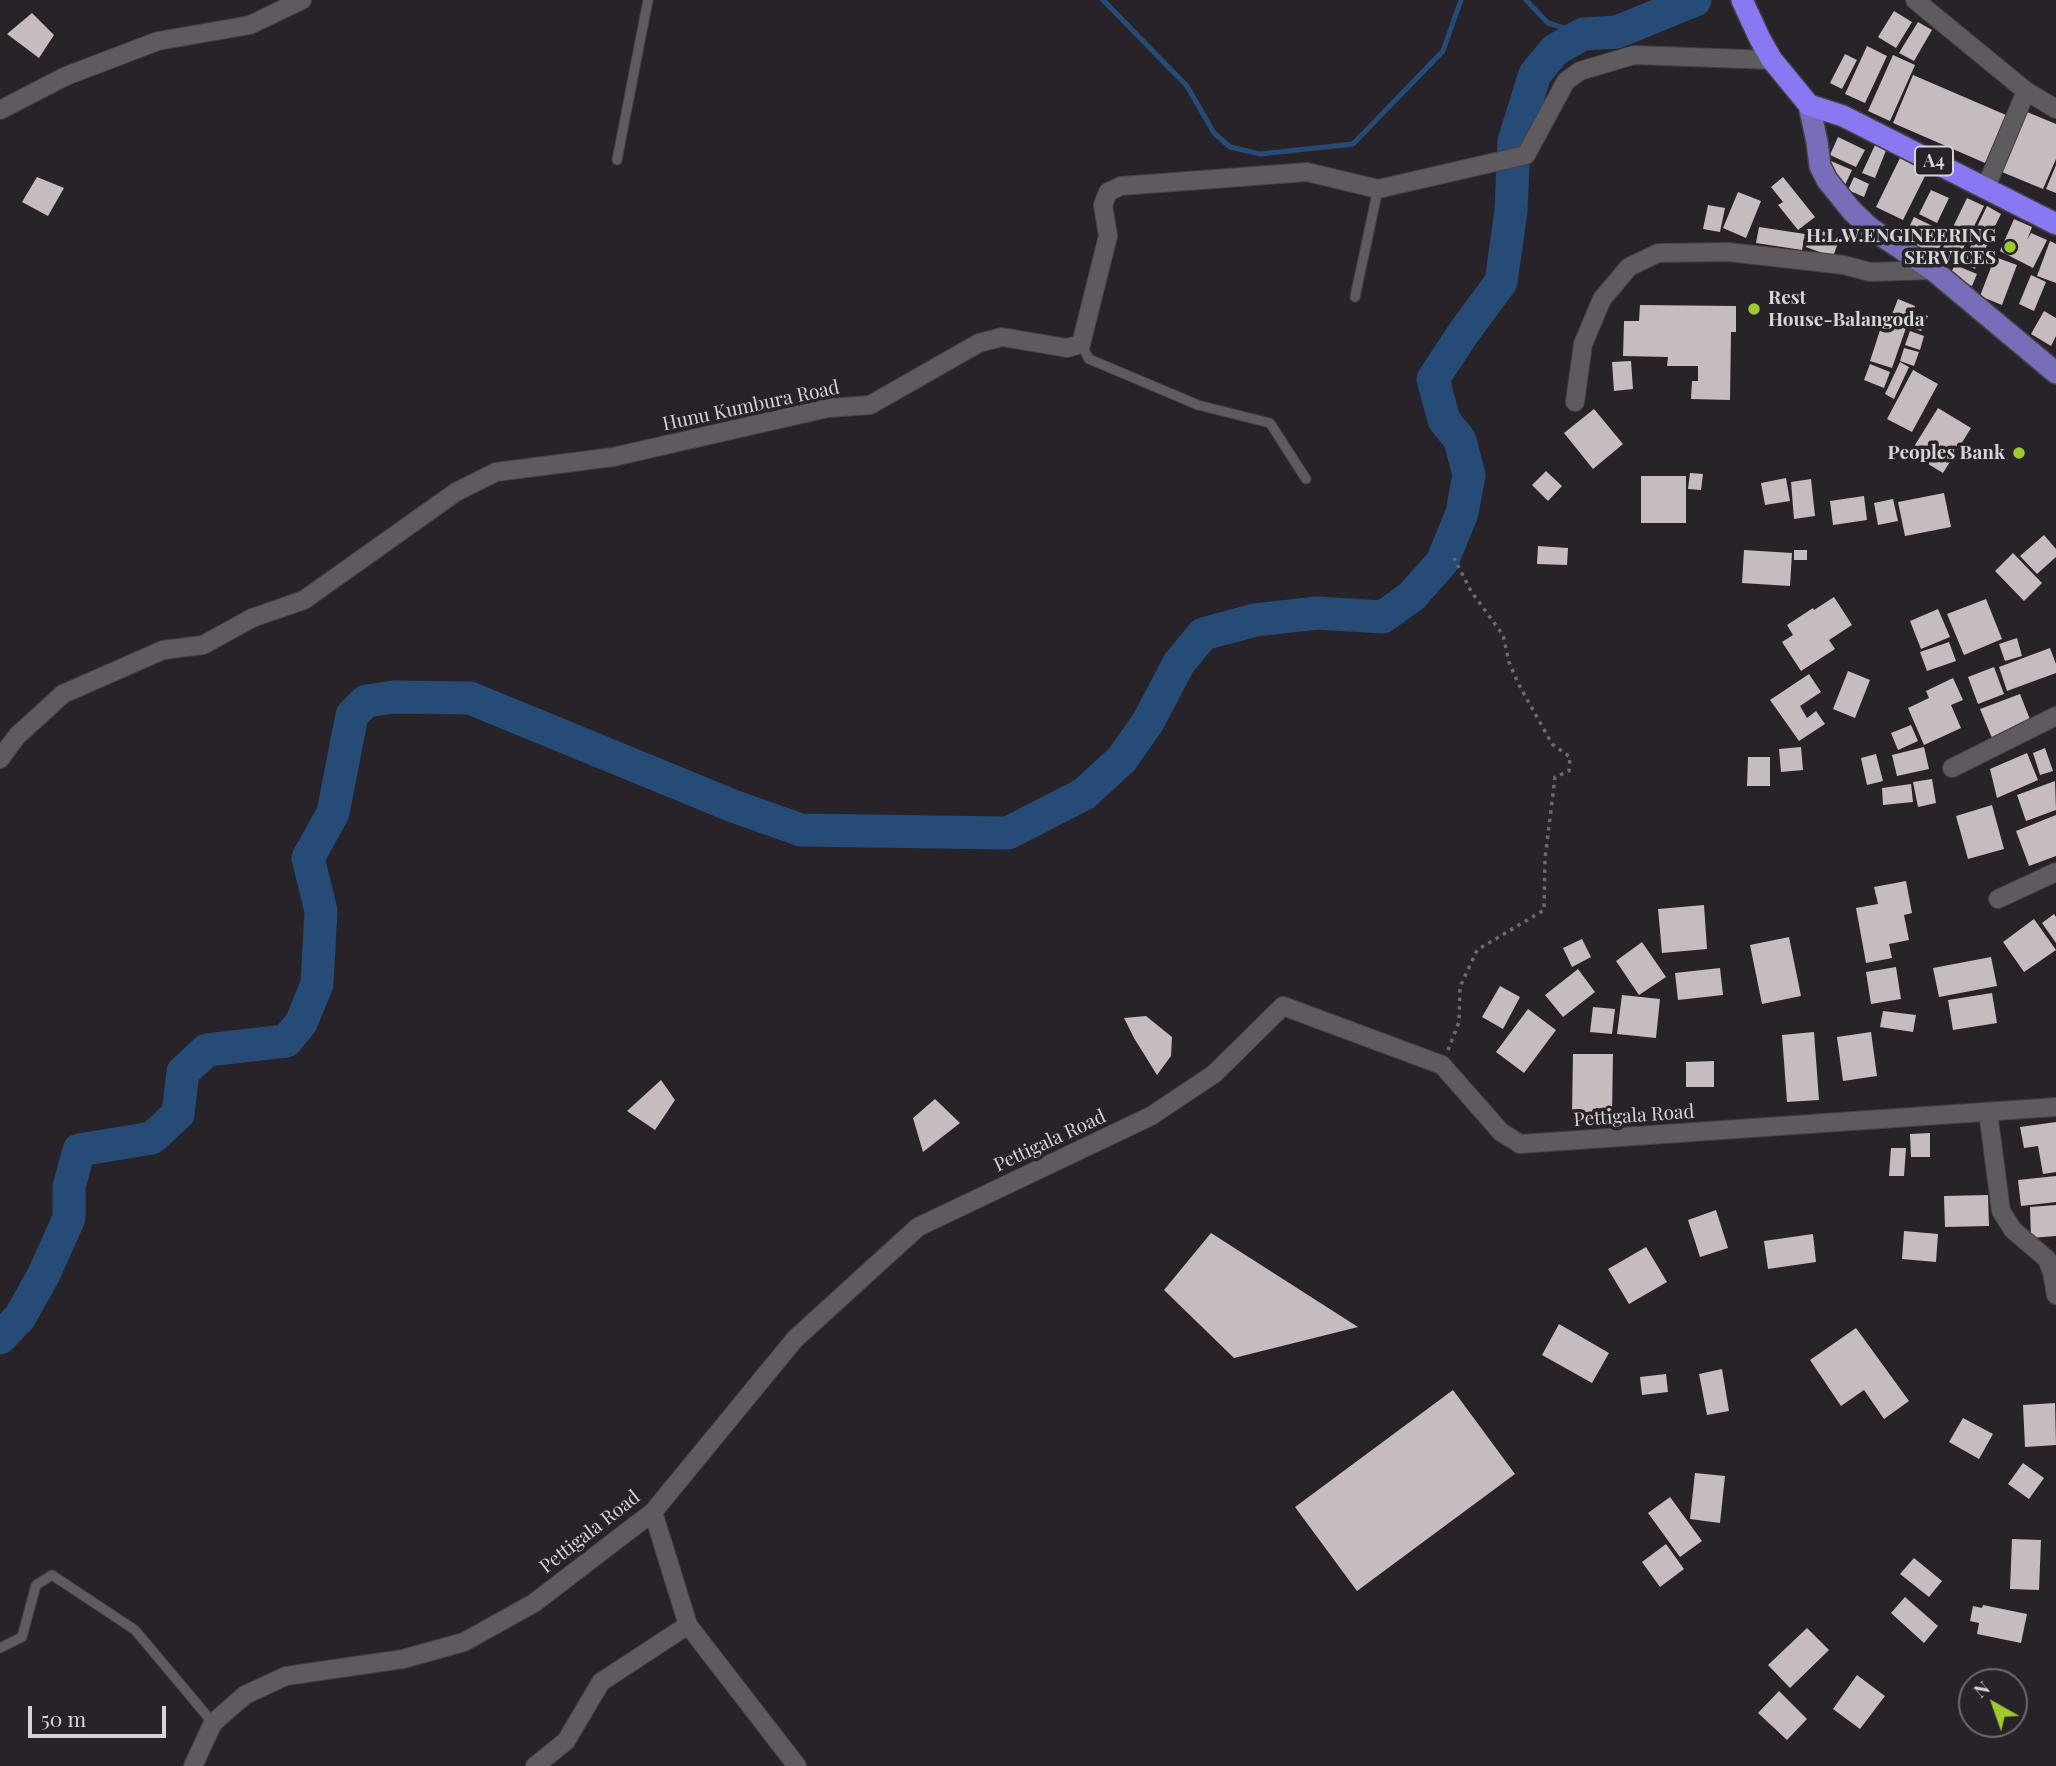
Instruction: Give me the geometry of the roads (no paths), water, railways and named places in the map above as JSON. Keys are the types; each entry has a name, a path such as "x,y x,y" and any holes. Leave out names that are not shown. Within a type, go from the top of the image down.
{"highway":[{"path":"1745,8 1772,60 1809,105"},
{"name":"A4","path":"1809,105 1843,116 2056,224"}],"main road":[{"path":"1809,105 1820,166 1840,198 1870,228 1933,270 2056,373"},
{"path":"1820,166 1828,132 1843,116"}],"street":[{"path":"0,110 66,76 158,41 250,25 302,0"},
{"path":"1914,0 2026,91 2056,110"},
{"path":"1081,344 1108,236 1102,205 1108,192 1121,186 1307,172 1378,190 1526,155 1566,81 1580,71 1634,55 1772,60"},
{"path":"1986,187 2026,91"},
{"path":"1575,402 1583,344 1602,299 1629,267 1658,253 1728,252 1844,265 1870,272 1933,270"},
{"name":"Hunu Kumbura Road","path":"0,759 17,736 63,694 163,650 203,645 252,618 304,600 456,492 496,472 613,457 828,408 870,405 979,343 1002,337 1067,348 1081,344"},
{"path":"1952,768 2056,716"},
{"path":"1998,899 2056,872"},
{"name":"Pettigala Road","path":"192,1766 213,1723 245,1695 286,1676 403,1659 464,1642 534,1603 653,1512 794,1339 918,1227 1151,1116 1214,1074 1283,1006 1442,1065 1501,1132 1520,1144 2056,1107"},
{"path":"1988,1112 2001,1211 2013,1230 2047,1259 2056,1295"},
{"path":"653,1512 688,1625 797,1766"},
{"path":"535,1766 566,1741 601,1682 688,1625"}],"lane":[{"path":"617,160 648,0"},
{"path":"1355,297 1378,190"},
{"path":"1081,344 1089,359 1198,405 1270,423 1306,479"},
{"path":"0,1648 22,1637 36,1585 51,1575 135,1630 213,1723"}],"waterway":[{"path":"1103,0 1187,86 1214,133 1230,147 1260,154 1353,144 1443,51 1461,0"},
{"path":"1526,0 1548,23 1583,34"},
{"path":"0,1338 20,1317 44,1274 69,1218 69,1187 79,1150 152,1138 178,1114 183,1072 207,1050 286,1041 301,1023 317,984 321,911 308,858 333,813 352,715 366,701 394,697 470,698 733,806 801,830 1008,833 1084,794 1122,759 1148,722 1179,663 1203,634 1255,620 1317,613 1383,617 1412,596 1442,562 1462,513 1469,475 1460,440 1444,420 1433,379 1501,282 1511,211 1514,141 1535,74 1555,50 1583,34 1617,32 1695,0"}],"place":[{"name":"H.L.W.ENGINEERING SERVICES","path":"2010,247"},
{"name":"Rest House-Balangoda","path":"1754,309"},
{"name":"Peoples Bank","path":"2019,453"}]}
